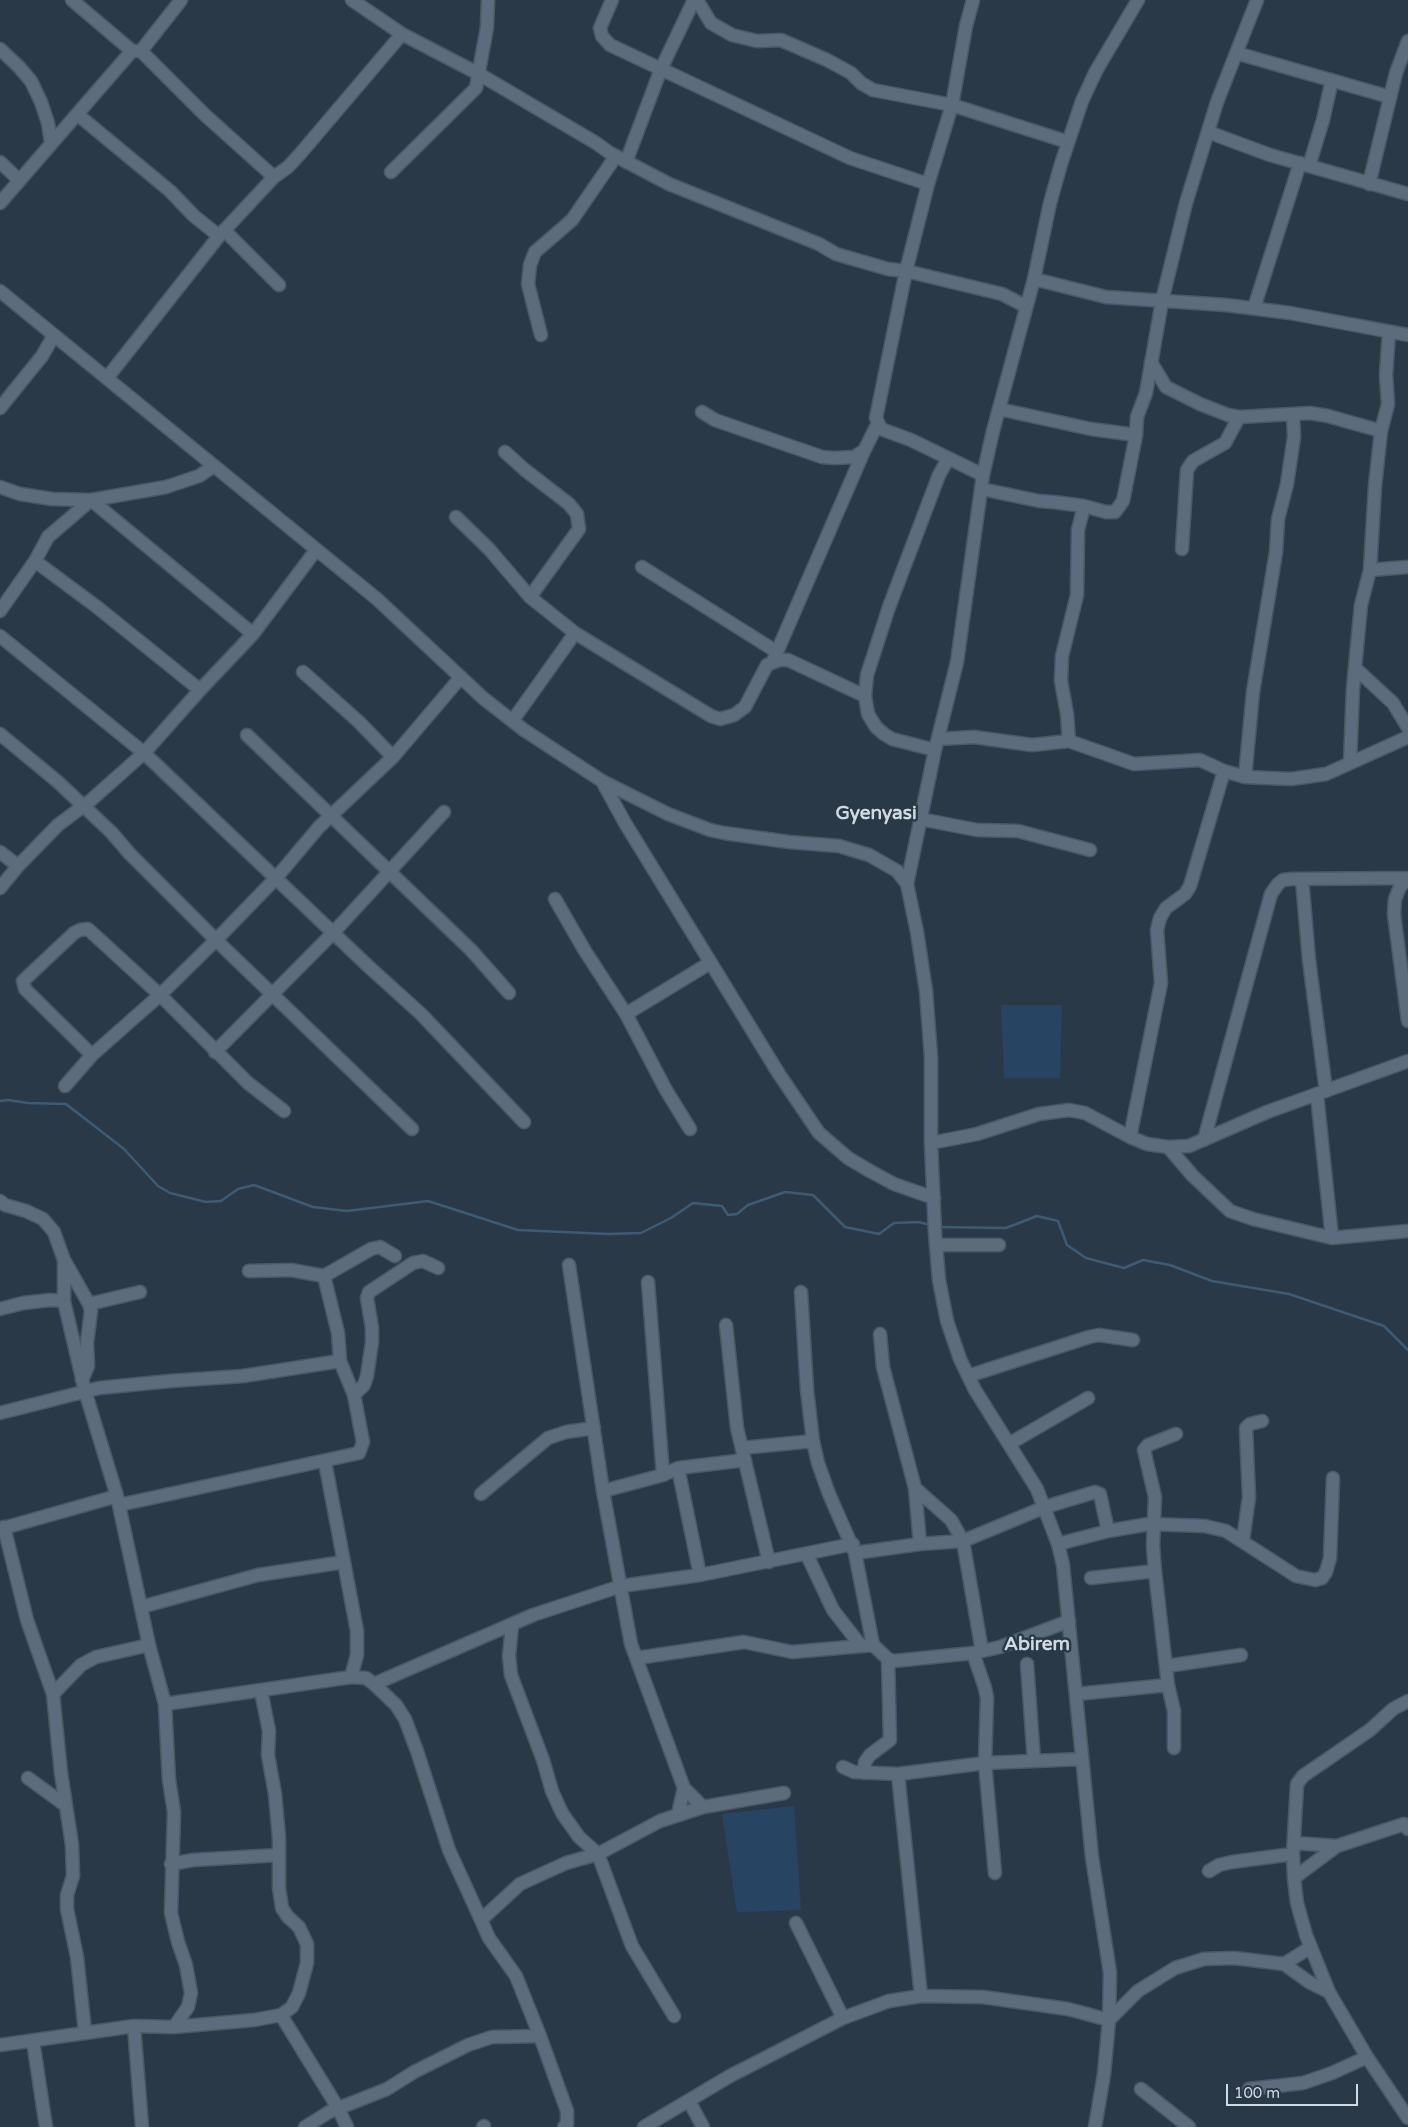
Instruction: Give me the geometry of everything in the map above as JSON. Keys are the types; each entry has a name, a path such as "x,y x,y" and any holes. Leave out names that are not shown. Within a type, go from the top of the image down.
{"street":[{"path":"72,0 137,51 274,177"},
{"path":"0,203 76,114 137,51 182,0"},
{"path":"352,0 402,34 479,74 621,159 669,184 819,244 836,254 888,269 906,271 1002,294 1025,306"},
{"path":"390,172 464,102 476,88 487,27 488,0"},
{"path":"612,0 600,28 602,36 610,45 850,158 928,184"},
{"path":"541,335 528,284 530,265 534,252 572,220 621,159 661,69 695,0"},
{"path":"695,0 711,24 732,35 757,41 781,40 835,65 873,90 952,105 1068,142"},
{"path":"974,0 966,26 952,105 928,184 906,271 877,413 881,429 910,440 983,475"},
{"path":"1095,2127 1104,2074 1110,2020 1110,1973 1092,1857 1064,1572 1058,1544 1037,1489 986,1410 960,1359 947,1321 939,1280 935,1233 930,1057 926,991 907,884 936,744 957,662 983,475 1025,306 1034,279 1050,204 1082,101 1096,71 1138,0"},
{"path":"982,490 1039,501 1084,506 1106,512 1115,512 1123,501 1136,435 1137,417 1146,393 1162,301 1186,203 1217,102 1257,0"},
{"path":"107,378 222,233 274,177 288,167 300,154 402,34"},
{"path":"1369,184 1390,97 1408,41"},
{"path":"0,49 20,66 31,81 41,102 51,143"},
{"path":"1236,53 1390,97"},
{"path":"1254,308 1304,164 1323,120 1332,80"},
{"path":"76,114 170,191 194,216 222,233 279,285"},
{"path":"1208,132 1270,155 1408,194"},
{"path":"0,162 19,180"},
{"path":"1034,279 1106,297 1254,308 1298,314 1408,335"},
{"path":"0,291 377,599 461,677 512,720 602,780 668,814 710,830 789,842 839,846 869,855 897,871 907,884"},
{"path":"1350,764 1349,737 1361,606 1370,570 1375,486 1381,431 1388,404 1386,375 1389,332"},
{"path":"0,408 42,356 54,335"},
{"path":"1151,362 1166,387 1200,404 1239,417 1310,413 1328,416 1381,431"},
{"path":"1146,393 1166,387"},
{"path":"999,409 1091,429 1136,435"},
{"path":"702,412 715,420 822,457 854,457 864,451"},
{"path":"1245,776 1255,678 1276,552 1278,519 1287,484 1294,437 1293,414"},
{"path":"1182,549 1187,470 1193,461 1224,443 1239,417"},
{"path":"456,516 489,549 530,597 575,633 711,716 720,719 734,716 745,707 767,665 775,656 878,423"},
{"path":"505,452 569,504 577,514 579,521 579,529 530,597"},
{"path":"948,459 932,493 889,607 867,675 865,696 868,714 876,727 892,739 936,744 974,737 1032,745 1069,741 1134,764 1200,760 1224,771 1245,776 1266,779 1307,778 1326,774 1350,764 1407,736 1393,703 1355,668"},
{"path":"0,487 20,494 52,499 91,500 166,486 199,476 214,466"},
{"path":"0,611 36,561 48,536 91,500"},
{"path":"91,500 254,634"},
{"path":"1069,741 1067,714 1061,681 1062,656 1077,595 1078,530 1084,506"},
{"path":"0,888 18,866 58,825 144,753 200,690 254,634 316,550"},
{"path":"36,561 97,607 200,690"},
{"path":"642,567 775,656 788,660 865,696"},
{"path":"1370,570 1408,567"},
{"path":"512,720 575,633"},
{"path":"0,636 144,753 446,1038 524,1122"},
{"path":"303,672 359,722 393,757"},
{"path":"66,1086 92,1055 160,995 216,940 276,878 319,827 393,757 461,677"},
{"path":"0,734 39,766 111,832 130,854 216,940 412,1129"},
{"path":"248,736 472,950 509,994"},
{"path":"1130,1137 1161,983 1157,930 1160,918 1166,908 1184,894 1190,886 1224,771"},
{"path":"602,780 625,823 710,963 779,1074 819,1133 848,1158 870,1171 894,1184 934,1198"},
{"path":"215,1052 333,933 444,812"},
{"path":"920,819 977,830 1018,831 1090,850"},
{"path":"0,852 18,866"},
{"path":"1204,1140 1271,894 1283,880 1408,878"},
{"path":"1408,878 1400,888 1395,899 1394,914 1408,1021"},
{"path":"1302,879 1322,1093 1332,1238"},
{"path":"555,899 585,951 626,1014 666,1090 690,1129"},
{"path":"92,1055 25,989 23,981 74,933 80,930 88,930 160,995 248,1083 284,1111"},
{"path":"626,1014 710,963"},
{"path":"931,1144 977,1134 1039,1114 1069,1110 1085,1112 1130,1137 1147,1144 1168,1147 1189,1146 1267,1112 1408,1061"},
{"path":"1168,1147 1193,1176 1230,1211 1253,1219 1332,1238 1408,1231"},
{"path":"0,1201 5,1205 26,1211 43,1219 54,1232 64,1260 89,1304 88,1366 83,1385"},
{"path":"935,1233 999,1245"},
{"path":"249,1271 291,1270 324,1276 371,1249 380,1247 395,1256"},
{"path":"64,1260 64,1301 83,1385 118,1501 148,1645 165,1704 169,1780 174,1812 171,1913 186,1965 191,1993 188,2007 174,2027"},
{"path":"354,1395 364,1385 372,1342 372,1328 367,1298 369,1292 413,1263 423,1261 438,1268"},
{"path":"569,1265 603,1490 631,1644 684,1788 703,1807"},
{"path":"85,2032 77,1957 67,1910 67,1895 73,1876 72,1845 65,1806 53,1694 27,1620 2,1528 118,1501 324,1462 359,1453 363,1442 354,1395 340,1361 338,1333 324,1276"},
{"path":"648,1282 663,1475"},
{"path":"89,1304 140,1292"},
{"path":"801,1292 807,1390 813,1441 828,1494 854,1549 867,1645"},
{"path":"0,1309 23,1303 50,1300 64,1301"},
{"path":"726,1325 733,1406 769,1562"},
{"path":"880,1334 883,1367 915,1488 920,1544"},
{"path":"968,1376 1089,1336 1133,1340"},
{"path":"76,1352 84,1359 99,1388"},
{"path":"0,1413 83,1385 99,1388 243,1376 340,1361"},
{"path":"1009,1444 1088,1398"},
{"path":"1243,1540 1250,1497 1246,1428 1250,1424 1262,1421"},
{"path":"481,1494 548,1438 566,1432 594,1428"},
{"path":"1174,1748 1174,1711 1168,1685 1154,1570 1155,1497 1144,1450 1148,1445 1176,1434"},
{"path":"603,1490 663,1475 678,1468 813,1441"},
{"path":"324,1462 357,1631 357,1654 352,1677"},
{"path":"678,1468 700,1575"},
{"path":"1058,1544 1108,1531 1155,1524 1205,1526 1226,1531 1243,1540 1296,1576 1315,1580 1322,1578 1330,1558 1333,1478"},
{"path":"915,1488 951,1520 963,1541 977,1652 987,1698 985,1763 995,1873"},
{"path":"165,1704 352,1677 370,1681 534,1615 621,1586 700,1575 807,1554 963,1541 1045,1507 1098,1492 1108,1531"},
{"path":"807,1554 833,1610 867,1645 894,1661 977,1652 1000,1647 1069,1621"},
{"path":"140,1607 258,1575 344,1562"},
{"path":"1091,1578 1154,1570"},
{"path":"512,1625 509,1656 511,1675 543,1760 552,1791 562,1813 579,1837 598,1854 632,1946 674,2016"},
{"path":"637,1658 744,1642 792,1652 867,1645"},
{"path":"53,1694 81,1665 96,1657 148,1645"},
{"path":"357,1654 370,1681 396,1706 405,1719 418,1751 448,1850 489,1938 516,1976 573,2127"},
{"path":"1167,1666 1240,1655"},
{"path":"864,1773 865,1762 870,1755 890,1740 888,1659"},
{"path":"1026,1664 1034,1761"},
{"path":"1076,1694 1168,1685"},
{"path":"0,2045 134,2026 174,2027 254,2020 281,2015 292,2007 299,1993 307,1963 307,1944 299,1927 288,1917 282,1908 279,1888 279,1838 275,1794 268,1756 268,1730 261,1691"},
{"path":"1408,1701 1393,1709 1370,1730 1303,1776 1297,1784 1293,1849 1297,1903 1311,1947 1329,1992 1366,2057 1408,2116"},
{"path":"842,1767 854,1772 898,1774 985,1763 1082,1759"},
{"path":"898,1774 921,1996"},
{"path":"28,1778 65,1806"},
{"path":"678,1814 684,1788"},
{"path":"481,1920 520,1884 566,1863 598,1854 660,1821 703,1807 784,1793"},
{"path":"1210,1871 1219,1865 1293,1849 1337,1846 1407,1825"},
{"path":"1294,1878 1337,1846"},
{"path":"171,1864 193,1860 279,1855"},
{"path":"796,1923 843,2018"},
{"path":"1284,1964 1311,1947"},
{"path":"1110,2020 1138,1991 1175,1968 1204,1959 1234,1958 1284,1964 1309,1982 1329,1992"},
{"path":"644,2127 730,2076 843,2018 889,2001 921,1996 983,1997 1068,2009 1110,2020"},
{"path":"281,2015 338,2108 346,2127"},
{"path":"134,2026 142,2127"},
{"path":"305,2127 329,2112 387,2089 414,2072 468,2045 492,2037 540,2036"},
{"path":"33,2041 46,2127"},
{"path":"1249,2089 1303,2083 1332,2073 1366,2057"},
{"path":"1141,2090 1189,2127"},
{"path":"689,2101 703,2127"},
{"path":"564,2127 567,2124 567,2111"}],"shaded area":[{"path":"1001,1005 1062,1005 1060,1078 1004,1078"},
{"path":"794,1806 801,1910 737,1912 722,1814"}],"waterway":[{"path":"0,1101 66,1104 124,1149 158,1186 170,1193 206,1202 221,1201 238,1189 254,1185 313,1207 347,1211 428,1201 518,1230 608,1234 641,1233 671,1218 693,1203 722,1206 728,1215 737,1214 748,1205 785,1192 813,1195 845,1227 879,1234 894,1223 918,1222 931,1225"},
{"path":"939,1227 1006,1228 1037,1216 1058,1221 1067,1245 1086,1258 1124,1268 1143,1260 1170,1265 1212,1281 1289,1294 1384,1326 1408,1350"}],"district":[{"name":"Gyenyasi","path":"876,814"},
{"name":"Abirem","path":"1037,1645"}]}
